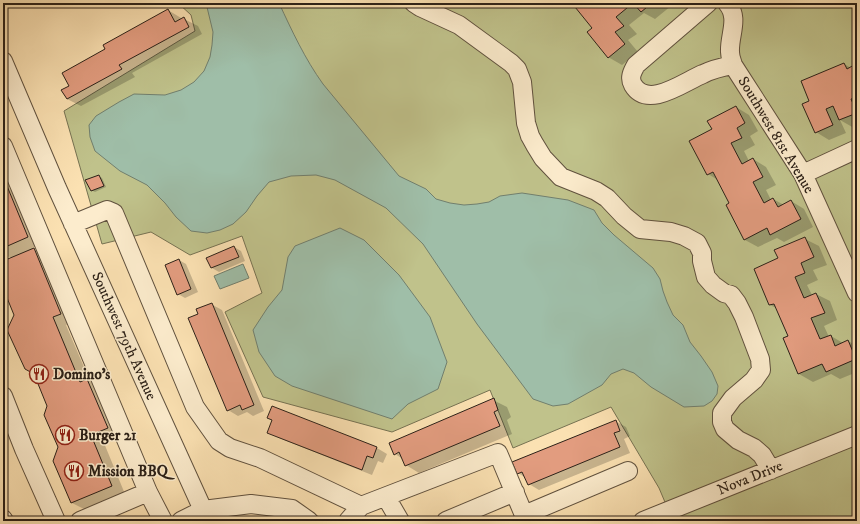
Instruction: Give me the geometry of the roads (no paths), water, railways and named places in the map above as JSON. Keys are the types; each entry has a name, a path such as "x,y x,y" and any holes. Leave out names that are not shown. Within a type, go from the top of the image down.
{"street":[{"path":"414,3 459,25 517,69 522,82 526,124 530,136 543,158 561,177 596,191 607,198 624,216 640,229 671,232 684,236 697,243 702,252 702,261 706,277 713,286 731,295 737,303 760,359 761,370 754,380 733,398 722,413 722,422 726,429 738,440 754,448 762,455 771,470"},
{"name":"Southwest 81st Avenue","path":"708,3 636,65 632,72 631,79 638,91 652,96 665,92 708,72 733,65"},
{"name":"Southwest 81st Avenue","path":"727,3 733,14 734,23 730,54 733,65 803,174 852,267 857,294"},
{"name":"Southwest 79th Avenue","path":"3,61 73,224 203,510"},
{"path":"3,146 148,492 163,521"},
{"path":"803,174 857,149"},
{"path":"73,224 107,210 114,213 195,407 219,441 230,448 260,458 361,506"},
{"path":"3,396 24,449 56,521"},
{"name":"Nova Drive","path":"643,521 857,435"},
{"path":"348,521 361,506 498,452 524,515 628,471"},
{"path":"80,521 148,492"},
{"path":"446,521 515,492"},
{"path":"386,497 400,521"},
{"path":"181,521 203,510 251,504 292,509 308,521"}],"place":[{"name":"Domino's","path":"39,374"},
{"name":"Burger 21","path":"65,435"},
{"name":"Mission BBQ","path":"74,471"}]}
